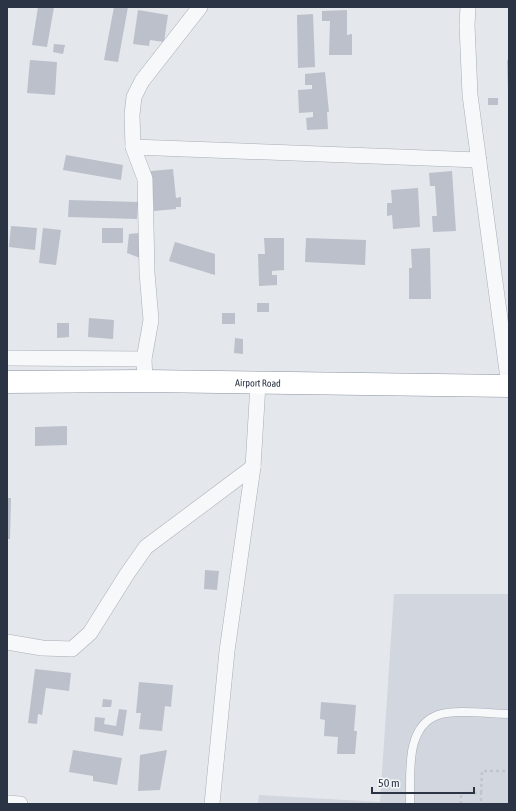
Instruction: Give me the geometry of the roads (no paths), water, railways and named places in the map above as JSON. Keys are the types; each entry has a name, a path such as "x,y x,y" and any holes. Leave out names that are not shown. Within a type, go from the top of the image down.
{"highway":[{"name":"Airport Road","path":"7,382 145,381 258,384 509,386"}],"street":[{"path":"145,381 144,359 151,320 147,273 145,178 133,147 132,115 134,97 142,81 200,7"},
{"path":"468,7 467,25 470,95 509,386"},
{"path":"133,147 479,160"},
{"path":"7,358 144,359"},
{"path":"212,804 227,651 253,467 258,384"},
{"path":"7,642 42,648 72,649 90,633 146,547 253,467"},
{"path":"7,803 20,804"}],"lane":[{"path":"410,804 411,756 416,737 424,724 437,715 453,713 509,714"}]}
